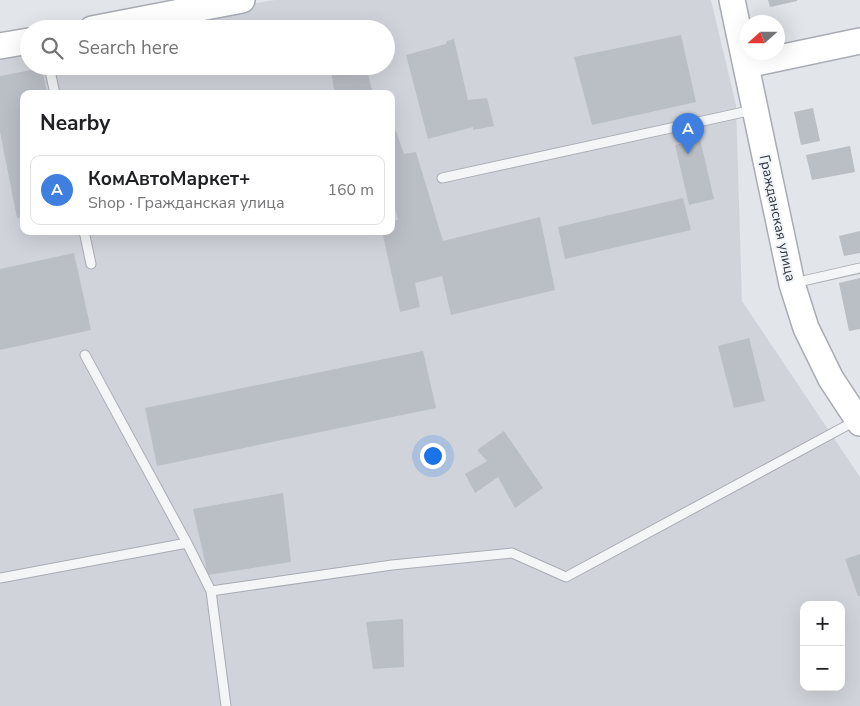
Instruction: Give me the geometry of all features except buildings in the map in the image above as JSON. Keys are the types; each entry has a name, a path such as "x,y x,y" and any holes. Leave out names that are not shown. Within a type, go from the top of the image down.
{"street":[{"path":"125,20 155,12 242,0"},
{"name":"Гражданская улица","path":"732,0 792,284 806,328 831,379 858,421"},
{"path":"746,66 860,41"},
{"path":"0,46 20,43"}],"lane":[{"path":"51,75 54,90"},
{"path":"442,178 755,109"},
{"path":"85,235 90,264"},
{"path":"792,284 860,268"},
{"path":"85,355 187,543 210,591 226,706"},
{"path":"210,591 392,565 512,553 566,577 858,421"},
{"path":"0,578 187,543"}],"shaded area":[{"path":"275,0 711,0 736,105 742,301 860,477 860,706 0,706 0,47 20,44 20,75 395,75 395,20 158,20"}],"place":[{"name":"КомАвтоМаркет+","path":"688,154"}]}
